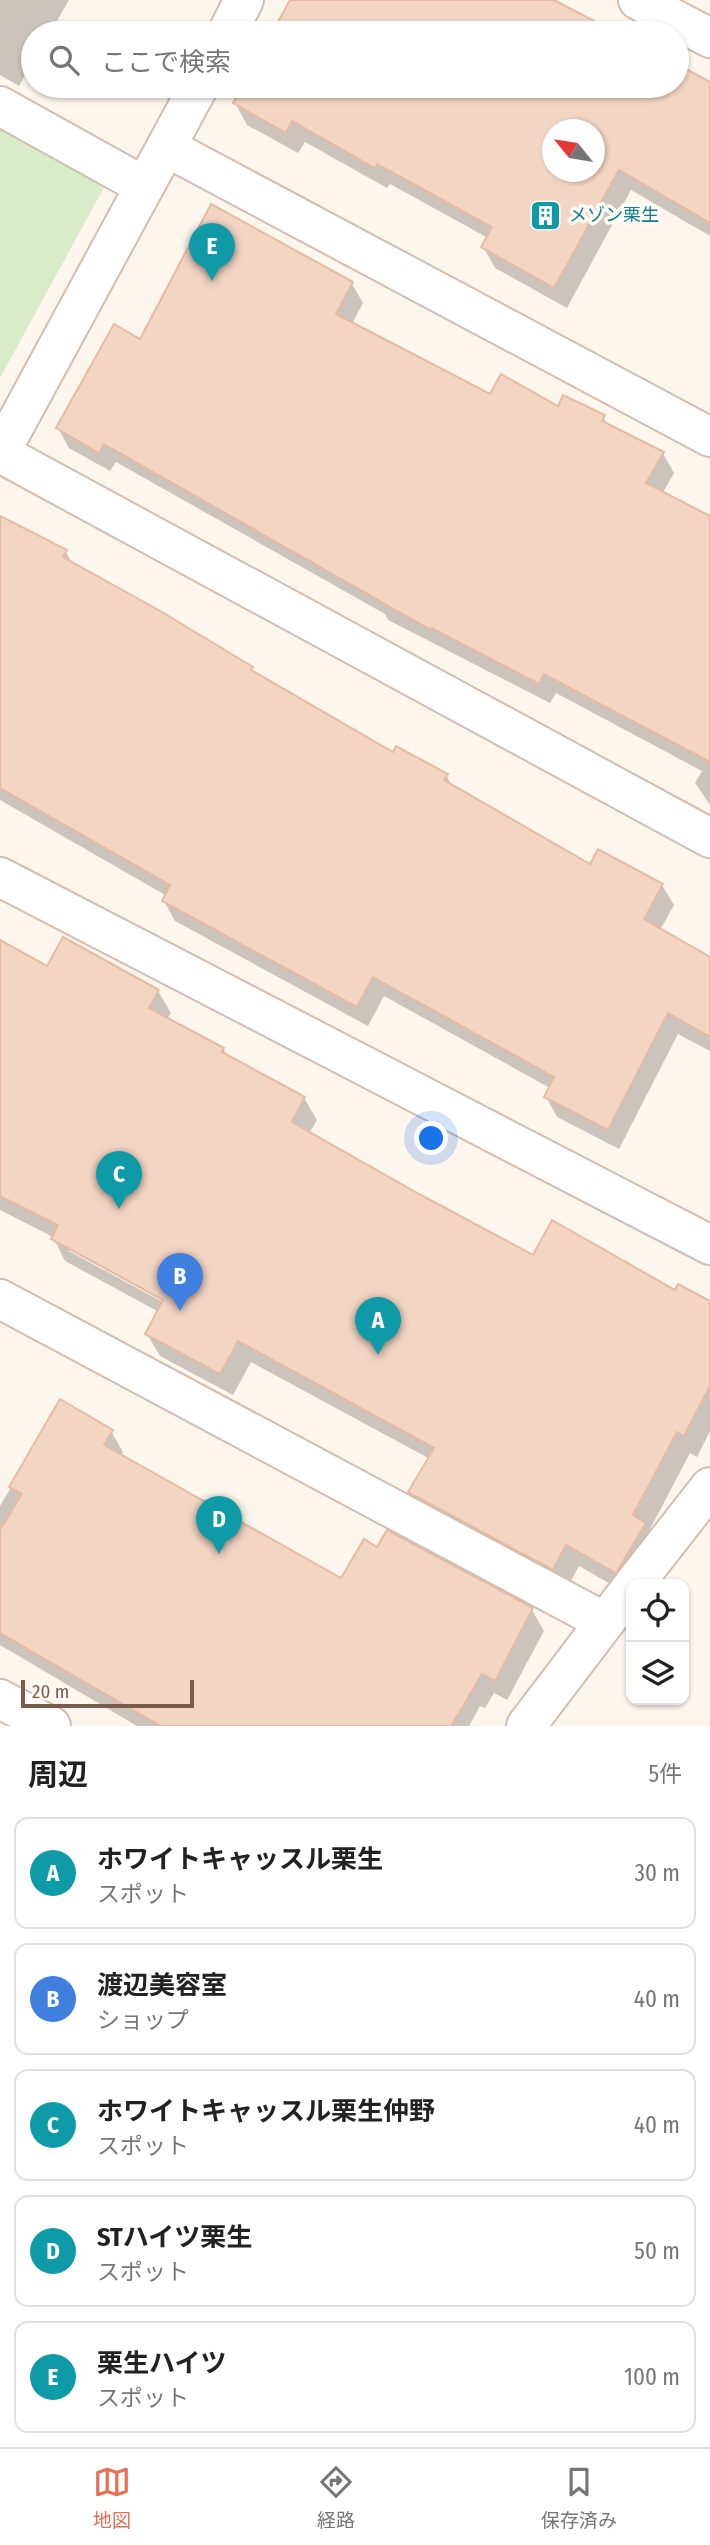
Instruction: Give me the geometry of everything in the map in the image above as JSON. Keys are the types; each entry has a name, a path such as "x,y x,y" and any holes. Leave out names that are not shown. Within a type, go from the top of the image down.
{"street":[{"path":"233,21 244,0"},
{"path":"639,0 678,21"},
{"path":"689,27 710,38"},
{"path":"192,98 0,453 710,838"},
{"path":"0,106 144,186"},
{"path":"166,146 710,437"},
{"path":"0,877 710,1245"},
{"path":"0,1299 605,1622"},
{"path":"638,1579 710,1487"},
{"path":"526,1726 626,1595"},
{"path":"0,1699 51,1726"}],"green space":[{"path":"0,127 106,184 0,378"}],"building":[{"path":"290,0 554,0 594,21 279,21"},
{"path":"689,71 710,82 710,223 619,170 554,288 481,247 492,227 377,164 375,168 292,121 286,133 233,103 236,98 689,98"},
{"path":"211,204 353,282 336,314 490,394 501,374 558,406 563,395 605,415 602,421 664,452 646,483 710,516 710,762 544,674 539,684 432,628 431,630 104,444 99,453 56,428 114,324 140,339"},
{"path":"0,516 67,550 63,557 162,612 253,667 251,670 393,752 396,746 448,774 444,780 590,864 598,849 663,884 644,919 710,957 710,1037 668,1013 608,1130 544,1097 554,1077 373,977 357,1007 162,901 170,885 0,788"},
{"path":"63,937 159,990 149,1008 224,1048 222,1052 305,1097 292,1122 421,1195 533,1255 552,1220 675,1290 678,1284 710,1301 710,1386 684,1436 677,1432 633,1515 646,1523 616,1573 566,1545 553,1570 408,1492 434,1448 238,1341 220,1374 145,1334 163,1300 51,1239 58,1225 0,1196 0,940 47,966"},
{"path":"60,1399 113,1430 104,1445 341,1578 364,1539 377,1547 387,1530 533,1608 495,1681 482,1674 451,1726 161,1726 0,1633 0,1530 22,1494 9,1487"}],"place":[{"name":"メゾン栗生","path":"546,215"},
{"name":"栗生ハイツ","path":"212,281"},
{"name":"ホワイトキャッスル栗生仲野","path":"119,1209"},
{"name":"渡辺美容室","path":"180,1311"},
{"name":"ホワイトキャッスル栗生","path":"378,1355"},
{"name":"STハイツ栗生","path":"219,1554"}]}
